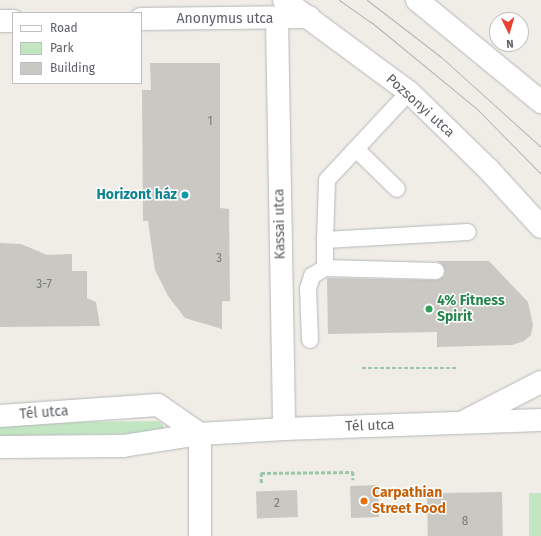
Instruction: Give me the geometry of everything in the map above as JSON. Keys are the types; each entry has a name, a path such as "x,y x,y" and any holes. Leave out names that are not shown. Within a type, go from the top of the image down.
{"street":[{"path":"417,0 541,102"},
{"name":"Pozsonyi utca","path":"281,9 309,17 409,92 488,170 541,227"},
{"name":"Anonymus utca","path":"142,19 281,9"},
{"name":"Kassai utca","path":"281,9 284,429"},
{"path":"0,21 12,21"},
{"path":"460,423 541,382"},
{"name":"Tél utca","path":"0,416 158,405 200,434"},
{"name":"Tél utca","path":"0,447 123,446 200,434 284,429 541,420"},
{"path":"200,434 200,536"}],"lane":[{"path":"325,268 327,180 409,92"},
{"path":"356,149 397,190"},
{"path":"326,240 468,232"},
{"path":"310,340 308,289 312,276 325,268 436,270"}],"path":[{"path":"362,368 456,368"},
{"path":"261,483 261,473 353,472 353,480"}],"green space":[{"path":"157,421 162,423 164,428 159,433 0,436 0,423"},
{"path":"529,493 541,493 541,536 529,536"}],"building":[{"name":"Horizont ház","path":"150,63 220,63 220,208 229,209 230,301 222,301 222,329 185,318 168,296 155,270 148,221 143,221 142,90 151,90"},
{"path":"0,243 21,244 47,255 72,254 72,271 87,271 87,298 96,302 100,326 0,327"},
{"name":"4% Fitness Spirit","path":"436,261 489,261 528,302 533,325 531,335 524,341 512,345 437,347 437,332 328,334 327,278 436,280 444,276 445,271 441,263"},
{"name":"Carpathian Street Food","path":"378,485 379,517 351,518 350,486"},
{"path":"297,490 298,517 257,518 256,491"},
{"path":"502,492 503,536 428,536 427,493"}],"tram line":[{"path":"339,0 371,22 477,109 541,174"},
{"path":"367,0 441,57 541,147"}],"place":[{"name":"Horizont ház","path":"185,195"},
{"name":"4% Fitness Spirit","path":"429,309"},
{"name":"Carpathian Street Food","path":"364,501"}]}
